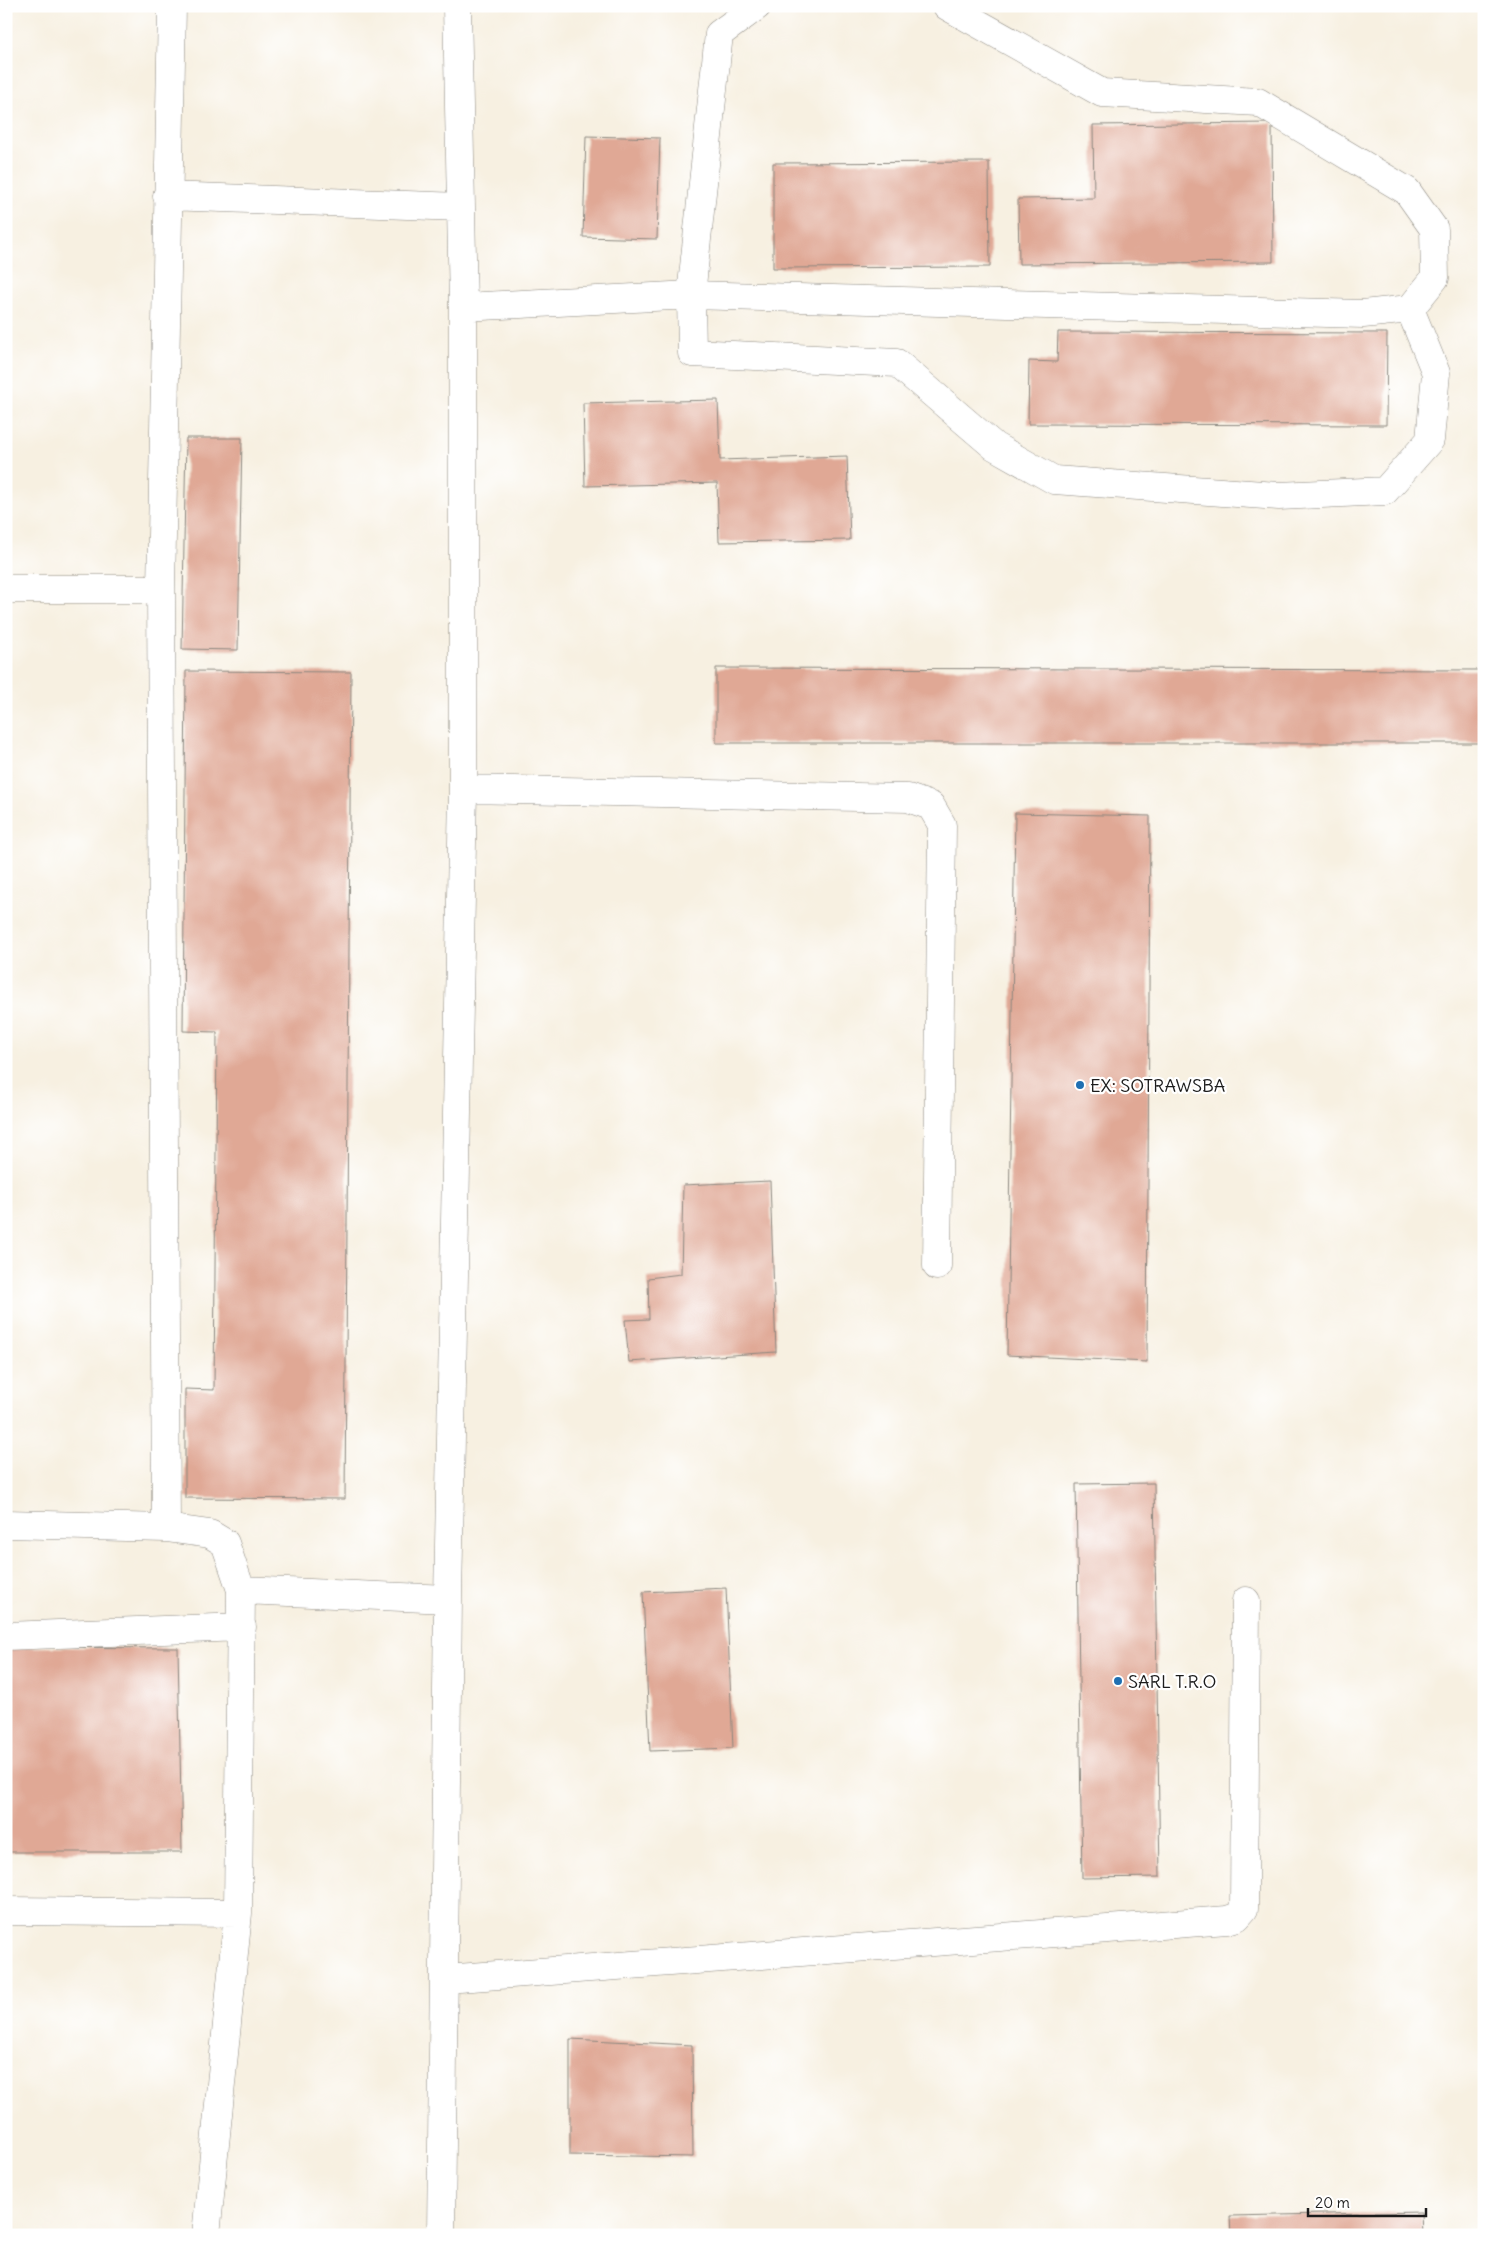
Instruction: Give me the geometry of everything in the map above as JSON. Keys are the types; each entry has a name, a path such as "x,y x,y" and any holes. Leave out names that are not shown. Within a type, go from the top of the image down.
{"street":[{"path":"166,1528 161,589 172,6"},
{"path":"441,2235 448,1600 463,789 463,307 456,6"},
{"path":"757,6 720,34 691,295 692,353 898,363 994,446 1054,480 1279,496 1385,490 1430,440 1436,373 1410,309"},
{"path":"463,307 691,295 1363,314 1410,309 1435,278 1434,230 1407,191 1258,102 1102,94 947,6"},
{"path":"167,196 460,207"},
{"path":"6,589 161,589"},
{"path":"463,789 908,798 931,806 942,825 937,1266"},
{"path":"6,1524 166,1528 210,1534 225,1543 241,1590 238,1913 206,2235"},
{"path":"241,1590 448,1600"},
{"path":"445,1979 1227,1920 1237,1917 1244,1909 1246,1601"},
{"path":"6,1636 242,1626"},
{"path":"6,1912 238,1913"}],"building":[{"path":"1272,123 1273,262 1019,264 1018,199 1094,198 1093,125"},
{"path":"586,136 660,138 657,239 583,237"},
{"path":"989,162 990,267 773,268 773,163"},
{"path":"1058,332 1387,333 1386,425 1028,424 1029,361 1057,362"},
{"path":"718,400 720,460 847,456 850,540 719,542 717,483 585,486 583,403"},
{"path":"186,438 242,438 238,650 182,649"},
{"path":"716,668 1484,670 1484,743 716,743"},
{"path":"186,671 351,672 345,1499 185,1498 185,1389 214,1390 217,1032 183,1031"},
{"name":"EX: SOTRAWSBA","path":"1015,813 1150,816 1147,1362 1007,1355"},
{"path":"770,1181 776,1352 629,1362 625,1320 649,1319 648,1278 681,1274 683,1185"},
{"name":"SARL T.R.O","path":"1154,1483 1160,1877 1082,1878 1076,1484"},
{"path":"726,1588 733,1748 650,1751 643,1592"},
{"path":"6,1647 178,1648 182,1852 6,1852"},
{"path":"570,2039 692,2045 693,2157 570,2155"},
{"path":"1421,2212 1422,2235 1231,2235 1230,2216"}],"place":[{"name":"EX: SOTRAWSBA","path":"1080,1085"},
{"name":"SARL T.R.O","path":"1118,1681"}]}
